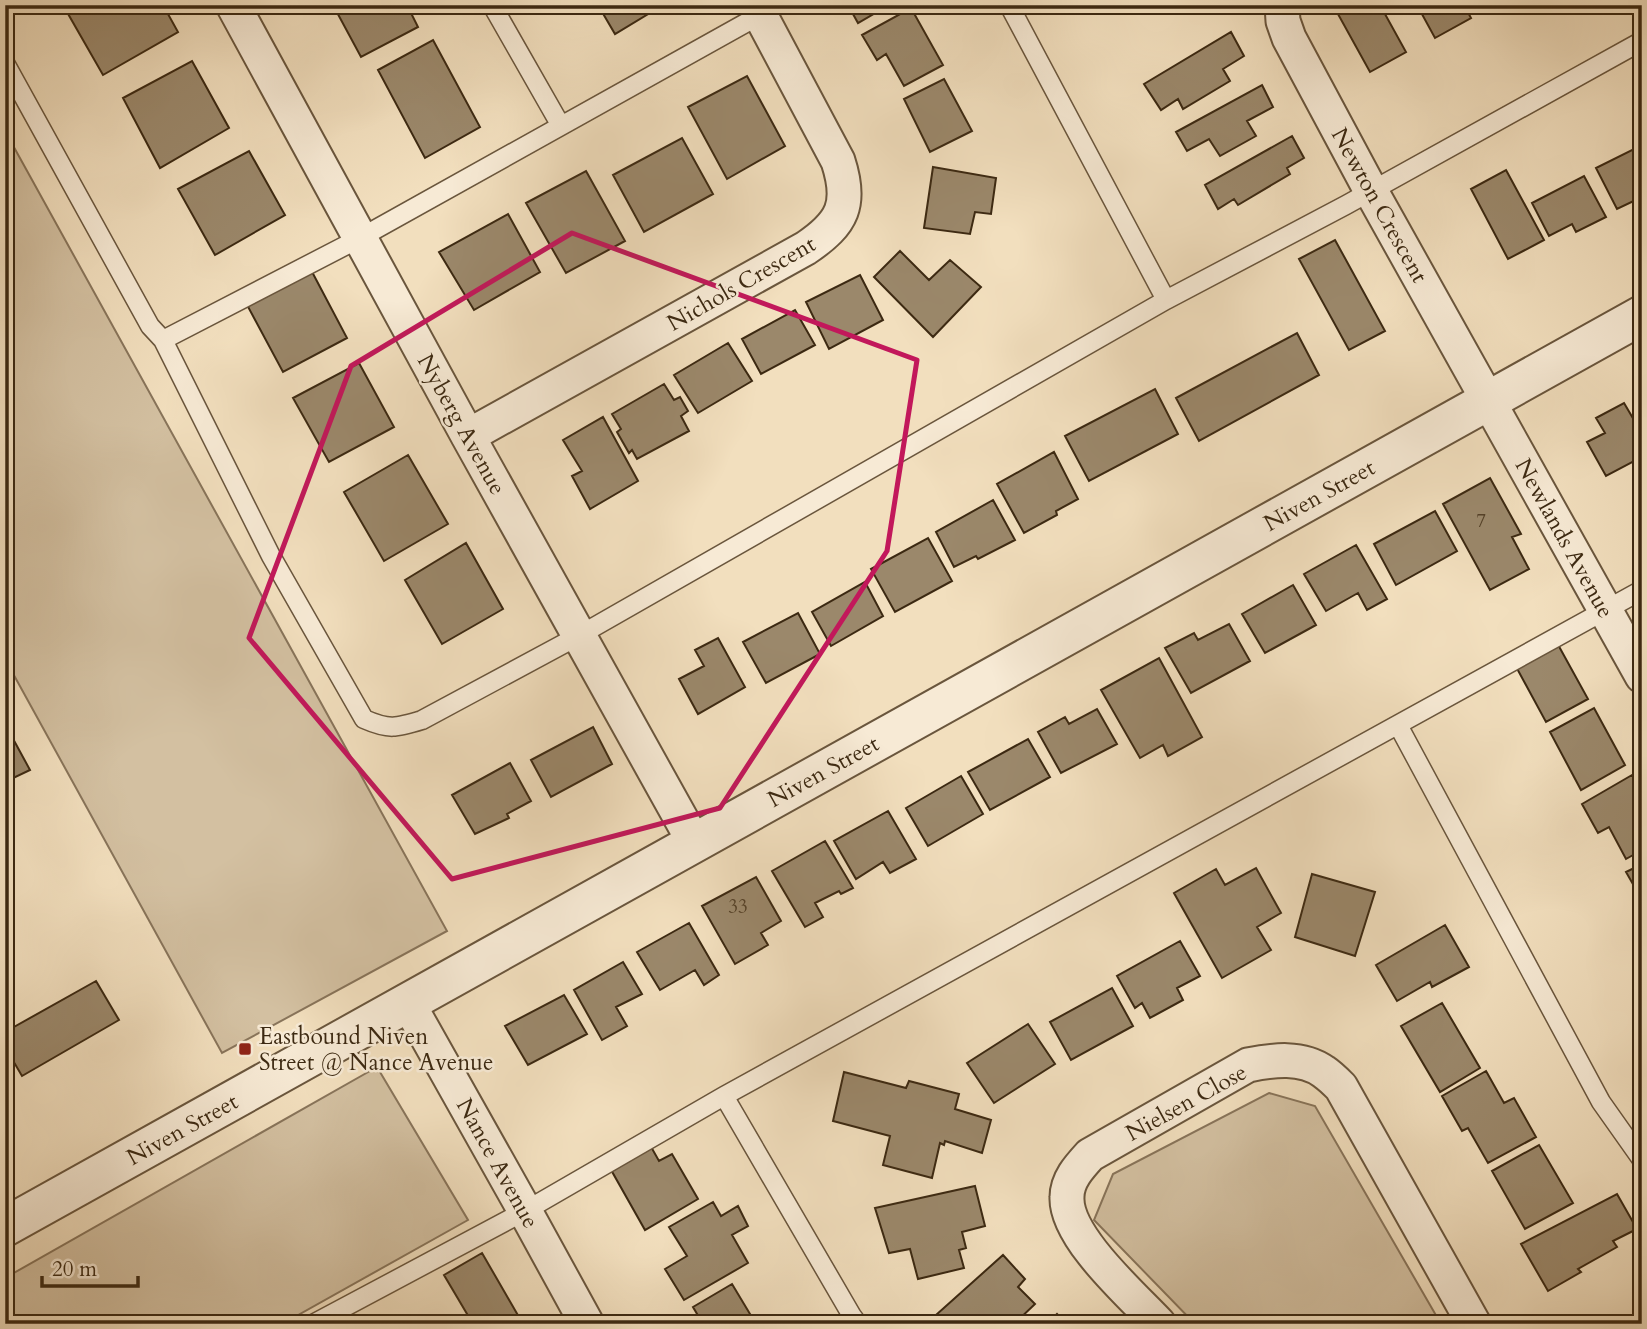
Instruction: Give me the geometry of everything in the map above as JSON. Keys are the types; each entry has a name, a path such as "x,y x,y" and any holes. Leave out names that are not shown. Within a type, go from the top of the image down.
{"street":[{"name":"Nyberg Avenue","path":"233,5 694,842"},
{"name":"Newton Crescent","path":"1282,5 1283,21 1289,38 1488,401"},
{"name":"Nichols Crescent","path":"468,436 806,248 822,237 835,223 845,194 838,161 757,10"},
{"name":"Niven Street","path":"5,1227 1642,315"},
{"name":"Newlands Avenue","path":"1488,401 1642,676"},
{"name":"Nance Avenue","path":"408,1003 587,1324"},
{"name":"Nielsen Close","path":"1159,1324 1079,1235 1071,1219 1066,1198 1069,1185 1076,1170 1090,1155 1248,1065 1275,1060 1301,1062 1323,1071 1341,1087 1474,1324"}],"lane":[{"path":"492,5 561,125"},
{"path":"1009,5 1166,300"},
{"path":"163,340 360,238 561,125 757,10"},
{"path":"5,63 150,326 163,340 271,556 364,719 382,727 402,726 422,720 580,635 1166,300 1371,191 1642,41"},
{"path":"313,1324 525,1211 724,1096 1642,590"},
{"path":"1398,725 1601,1102 1642,1160"},
{"path":"724,1096 858,1324"}],"highlighted area":[{"path":"572,233 917,360 887,551 720,808 452,879 249,638 351,366"}],"shaded area":[{"path":"5,131 447,931 222,1053 5,659"},
{"path":"377,1067 468,1220 282,1324 5,1324 5,1278"},
{"path":"1269,1093 1315,1106 1441,1324 1195,1324 1094,1220 1113,1174"}],"building":[{"path":"79,5 163,5 178,32 103,75 67,12"},
{"path":"333,5 407,5 418,27 361,57"},
{"path":"598,5 663,5 615,34"},
{"path":"848,5 889,5 858,23"},
{"path":"1128,5 1217,5 1218,10 1128,14"},
{"path":"1333,5 1380,5 1406,52 1370,72"},
{"path":"1417,5 1464,5 1471,18 1435,38"},
{"path":"911,8 943,65 904,86 886,54 877,60 862,35"},
{"path":"1231,32 1244,56 1223,69 1230,81 1183,109 1178,99 1161,110 1144,84"},
{"path":"433,40 480,127 425,158 378,70"},
{"path":"192,61 229,128 160,168 123,98"},
{"path":"747,76 785,146 727,179 688,107"},
{"path":"944,79 972,131 930,152 904,99"},
{"path":"1262,85 1273,107 1247,121 1256,136 1220,156 1209,139 1187,151 1176,132"},
{"path":"1292,136 1304,158 1287,168 1290,174 1238,205 1234,199 1218,209 1205,185"},
{"path":"682,138 713,194 644,232 613,175"},
{"path":"1642,145 1642,197 1617,209 1596,168"},
{"path":"249,151 285,215 215,255 178,189"},
{"path":"933,167 996,178 991,214 975,212 970,234 924,228"},
{"path":"1506,170 1544,240 1508,259 1471,189"},
{"path":"586,171 625,241 566,273 526,203"},
{"path":"1584,176 1606,217 1576,232 1572,224 1549,236 1532,203"},
{"path":"508,214 540,272 474,310 439,252"},
{"path":"1335,240 1385,331 1349,350 1299,259"},
{"path":"900,251 929,280 950,260 981,287 933,337 874,277"},
{"path":"310,268 347,338 283,372 246,303"},
{"path":"860,275 883,320 829,349 806,302"},
{"path":"795,310 815,345 761,374 742,339"},
{"path":"1297,333 1319,375 1199,441 1176,398"},
{"path":"728,343 752,381 698,413 674,375"},
{"path":"359,363 394,427 329,462 293,398"},
{"path":"664,384 674,400 680,397 688,411 681,416 689,431 637,459 632,450 629,453 617,432 621,429 612,414"},
{"path":"1155,389 1178,434 1089,481 1065,436"},
{"path":"1624,403 1634,420 1638,417 1642,423 1642,457 1606,476 1587,442 1605,433 1596,418"},
{"path":"603,417 638,481 590,509 572,476 582,471 563,440"},
{"path":"1054,452 1078,499 1056,511 1057,515 1024,533 997,484"},
{"path":"408,455 448,524 384,561 344,492"},
{"path":"1490,478 1521,534 1512,537 1529,569 1490,590 1443,504"},
{"path":"993,500 1015,540 978,559 976,556 954,567 936,532"},
{"path":"1435,511 1457,551 1396,585 1374,544"},
{"path":"928,538 952,581 895,612 871,569"},
{"path":"466,543 503,609 442,644 405,580"},
{"path":"1356,545 1387,599 1367,610 1358,593 1326,611 1304,574"},
{"path":"865,582 883,616 831,646 812,612"},
{"path":"1293,585 1316,625 1265,653 1242,614"},
{"path":"798,613 820,654 766,683 743,642"},
{"path":"1229,624 1250,661 1191,693 1165,648 1194,633 1198,640"},
{"path":"718,638 745,687 698,714 679,679 704,666 695,650"},
{"path":"1556,641 1588,699 1546,722 1514,663"},
{"path":"1159,658 1202,737 1168,756 1163,745 1140,758 1101,690"},
{"path":"1594,708 1625,765 1581,790 1550,732"},
{"path":"1097,709 1117,744 1061,773 1038,732 1065,717 1069,724"},
{"path":"5,724 30,770 5,782"},
{"path":"593,727 612,764 551,797 531,760"},
{"path":"1028,739 1050,777 990,810 968,772"},
{"path":"510,763 531,801 507,814 509,818 475,834 452,795"},
{"path":"1632,775 1642,792 1642,850 1626,859 1609,827 1598,833 1582,804"},
{"path":"961,776 983,814 928,846 906,808"},
{"path":"888,811 916,859 890,873 883,862 856,879 834,841"},
{"path":"825,841 853,888 841,894 839,891 815,903 823,917 805,927 772,871"},
{"path":"1642,864 1642,900 1626,872"},
{"path":"1256,868 1281,913 1257,927 1271,950 1222,978 1174,893 1216,869 1225,885"},
{"path":"1312,874 1375,892 1355,956 1295,937"},
{"path":"756,877 781,921 761,933 768,945 735,964 702,906"},
{"path":"689,923 719,975 704,985 695,970 660,990 637,952"},
{"path":"1445,925 1469,967 1432,987 1430,982 1397,1001 1376,965"},
{"path":"1180,941 1200,976 1177,988 1183,1000 1150,1018 1142,1003 1135,1008 1117,976"},
{"path":"623,962 642,994 616,1007 627,1026 602,1040 574,990"},
{"path":"96,981 119,1020 22,1076 5,1047 5,1032"},
{"path":"1112,988 1133,1026 1071,1060 1050,1022"},
{"path":"564,995 587,1034 528,1065 505,1026"},
{"path":"1442,1003 1480,1068 1440,1092 1401,1026"},
{"path":"1028,1024 1055,1064 994,1103 967,1063"},
{"path":"1486,1071 1504,1103 1514,1098 1536,1137 1488,1163 1468,1128 1462,1131 1442,1096"},
{"path":"844,1072 906,1088 909,1081 959,1094 955,1109 991,1120 982,1153 945,1141 944,1145 940,1143 932,1178 883,1165 890,1136 833,1121"},
{"path":"650,1145 659,1161 672,1154 698,1199 645,1230 610,1168"},
{"path":"1539,1145 1573,1203 1525,1229 1492,1171"},
{"path":"975,1186 985,1226 962,1232 966,1248 959,1250 964,1268 918,1279 910,1249 889,1253 875,1208"},
{"path":"1617,1194 1637,1229 1613,1241 1617,1247 1578,1269 1581,1272 1548,1291 1521,1244"},
{"path":"713,1202 721,1216 738,1206 748,1226 732,1235 748,1263 684,1300 665,1269 687,1256 669,1227"},
{"path":"482,1253 523,1324 473,1324 444,1275"},
{"path":"1003,1255 1025,1279 1018,1287 1035,1304 1014,1324 946,1324 936,1315"},
{"path":"732,1284 756,1324 703,1324 693,1307"},
{"path":"1057,1314 1067,1324 1047,1324"}],"place":[{"name":"Eastbound Niven Street @ Nance Avenue","path":"245,1049"}]}
